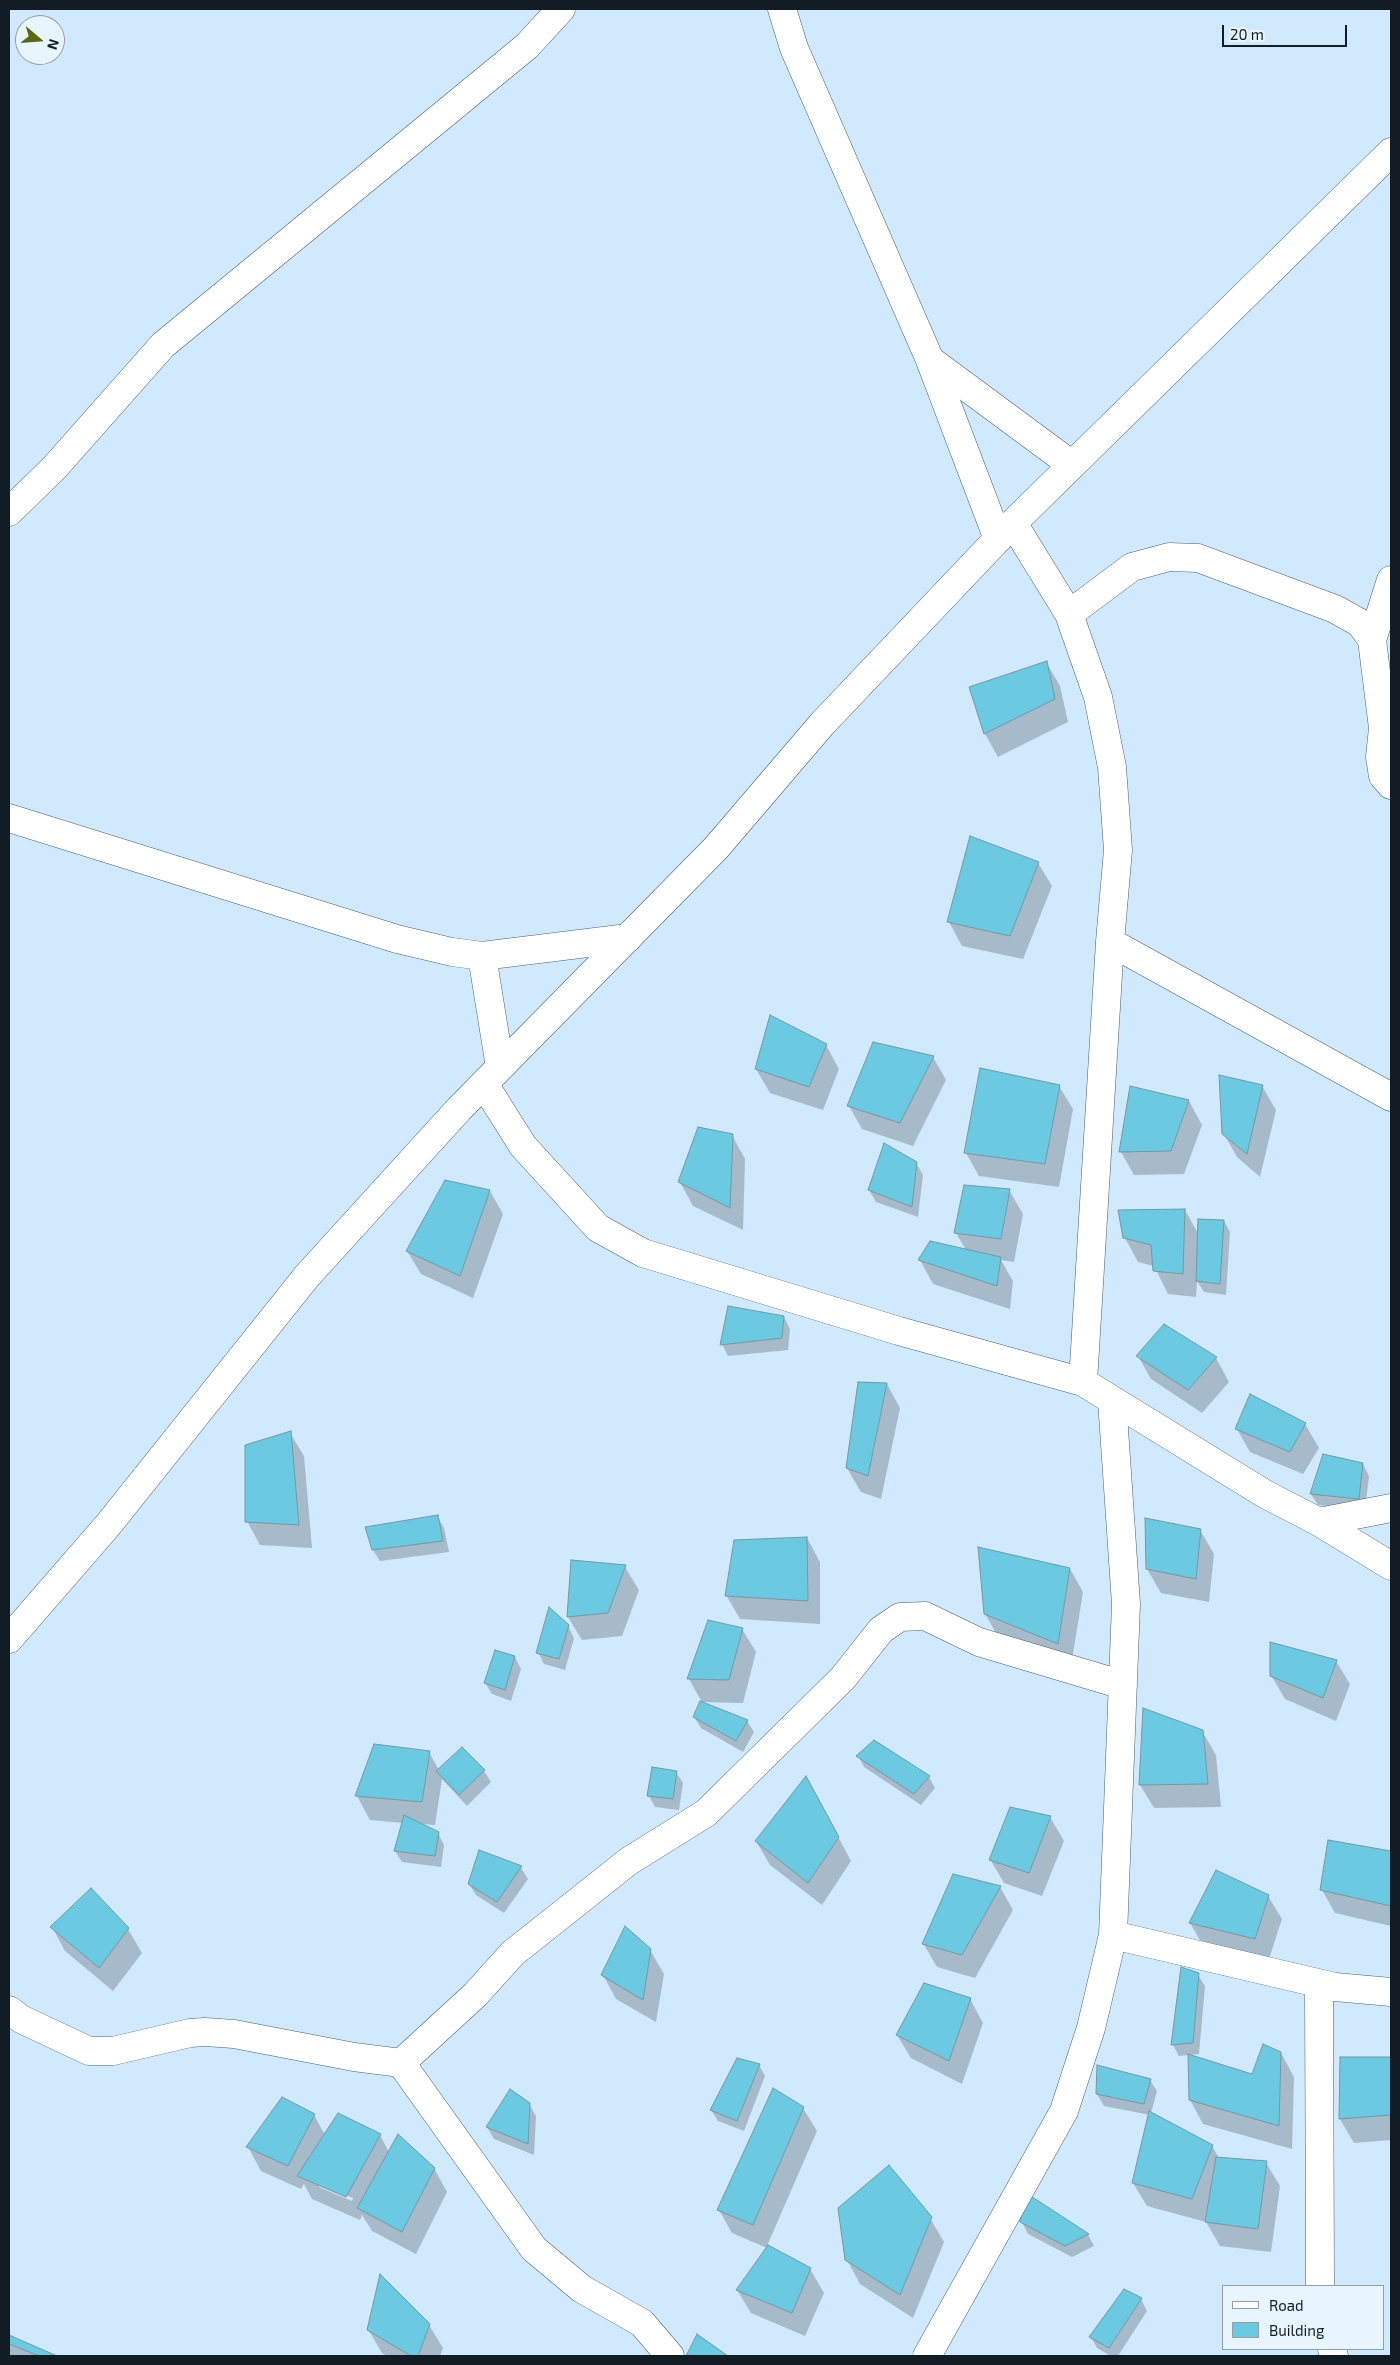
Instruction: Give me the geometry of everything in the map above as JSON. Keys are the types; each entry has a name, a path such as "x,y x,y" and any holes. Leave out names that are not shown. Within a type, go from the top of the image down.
{"street":[{"path":"9,512 55,467 163,345 527,46 561,9"},
{"path":"782,9 794,48 1006,531 1069,614 1098,697 1112,767 1118,850 1110,942 1083,1382"},
{"path":"9,1639 108,1524 307,1276 492,1075 716,848 822,724 1006,531 1391,152"},
{"path":"930,360 1072,465"},
{"path":"1069,614 1132,567 1169,557 1198,558 1335,609 1360,623 1372,640"},
{"path":"1391,580 1372,640 1383,728 1380,757 1383,776 1391,785"},
{"path":"9,818 397,939 482,956 628,938"},
{"path":"1110,942 1391,1097"},
{"path":"482,956 492,1075 523,1146 598,1228 643,1253 899,1331 1083,1382 1265,1494 1319,1522 1391,1566"},
{"path":"927,2356 1064,2110 1091,2028 1113,1935 1126,1604 1112,1400"},
{"path":"1319,1522 1391,1508"},
{"path":"402,2063 475,1995 513,1953 629,1861 706,1813 843,1678 881,1630 900,1617 925,1616 979,1642 1123,1685"},
{"path":"1113,1935 1319,1984 1391,1992"},
{"path":"1319,1984 1320,2285"},
{"path":"9,2010 21,2019 89,2050 113,2051 190,2033 205,2032 234,2034 354,2057 402,2063 534,2249 582,2289 642,2323 670,2356"}],"building":[{"path":"1047,661 1055,699 984,734 969,687"},
{"path":"970,836 1039,862 1010,936 947,922"},
{"path":"770,1015 827,1044 809,1087 755,1069"},
{"path":"873,1042 934,1056 900,1123 847,1106"},
{"path":"980,1068 1060,1085 1045,1164 964,1153"},
{"path":"1219,1075 1263,1085 1247,1154 1222,1134"},
{"path":"1130,1086 1189,1100 1171,1151 1119,1152"},
{"path":"698,1127 733,1134 730,1208 678,1182"},
{"path":"884,1143 917,1162 912,1207 868,1190"},
{"path":"445,1180 490,1190 460,1276 406,1251"},
{"path":"964,1185 1010,1189 1001,1239 954,1233"},
{"path":"1185,1209 1183,1274 1153,1271 1151,1245 1123,1238 1118,1210"},
{"path":"1198,1219 1224,1220 1220,1284 1196,1281"},
{"path":"930,1241 1001,1257 997,1286 918,1260"},
{"path":"728,1306 784,1316 782,1338 720,1345"},
{"path":"1164,1324 1217,1357 1188,1390 1136,1356"},
{"path":"858,1382 887,1383 868,1476 846,1468"},
{"path":"1250,1394 1306,1423 1290,1452 1235,1429"},
{"path":"291,1431 299,1525 245,1522 245,1445"},
{"path":"1323,1454 1363,1463 1359,1499 1310,1494"},
{"path":"438,1515 443,1541 372,1550 365,1527"},
{"path":"1145,1518 1201,1529 1196,1579 1146,1569"},
{"path":"807,1537 808,1601 725,1596 734,1540"},
{"path":"978,1547 1070,1568 1058,1644 984,1614"},
{"path":"571,1560 626,1565 608,1613 567,1617"},
{"path":"549,1607 569,1625 559,1659 536,1653"},
{"path":"708,1620 743,1628 729,1680 687,1679"},
{"path":"1270,1642 1337,1660 1323,1698 1270,1676"},
{"path":"495,1650 515,1656 505,1690 484,1683"},
{"path":"700,1701 748,1720 736,1741 693,1717"},
{"path":"1143,1708 1203,1730 1208,1784 1139,1785"},
{"path":"874,1740 930,1776 914,1794 856,1756"},
{"path":"374,1744 430,1751 422,1802 355,1796"},
{"path":"462,1747 485,1770 459,1795 436,1771"},
{"path":"652,1767 677,1771 673,1799 647,1796"},
{"path":"806,1776 839,1837 808,1883 755,1841"},
{"path":"1010,1807 1051,1816 1029,1873 989,1860"},
{"path":"404,1815 439,1832 435,1856 394,1851"},
{"path":"1328,1840 1391,1851 1391,1906 1320,1890"},
{"path":"479,1850 522,1866 497,1902 468,1884"},
{"path":"1216,1870 1269,1895 1255,1939 1189,1923"},
{"path":"953,1874 1001,1886 962,1955 922,1944"},
{"path":"91,1888 129,1928 99,1968 50,1927"},
{"path":"625,1926 651,1949 643,2000 601,1975"},
{"path":"1181,1967 1199,1973 1193,2043 1171,2045"},
{"path":"924,1983 971,1998 949,2061 896,2035"},
{"path":"1263,2044 1281,2052 1279,2126 1189,2100 1188,2054 1252,2074"},
{"path":"1340,2057 1391,2057 1391,2115 1339,2119"},
{"path":"737,2058 760,2064 737,2121 710,2110"},
{"path":"1097,2065 1151,2079 1144,2104 1096,2094"},
{"path":"773,2088 804,2107 753,2225 717,2210"},
{"path":"510,2089 530,2103 528,2144 486,2127"},
{"path":"282,2097 315,2114 288,2166 246,2147"},
{"path":"1149,2111 1213,2145 1192,2199 1132,2183"},
{"path":"338,2113 381,2134 346,2197 297,2176"},
{"path":"398,2134 435,2168 402,2232 357,2208"},
{"path":"1216,2157 1267,2161 1258,2229 1205,2222"},
{"path":"889,2165 932,2217 900,2295 845,2260 838,2208"},
{"path":"1020,2189 1089,2234 1065,2246 1020,2222"},
{"path":"768,2245 811,2268 792,2313 736,2290"},
{"path":"380,2274 430,2324 418,2356 411,2356 367,2330"},
{"path":"1124,2289 1142,2298 1109,2348 1089,2337"},
{"path":"697,2334 728,2356 686,2356"},
{"path":"9,2335 57,2356 9,2356"},
{"path":"9,2344 39,2356 9,2356"}]}
